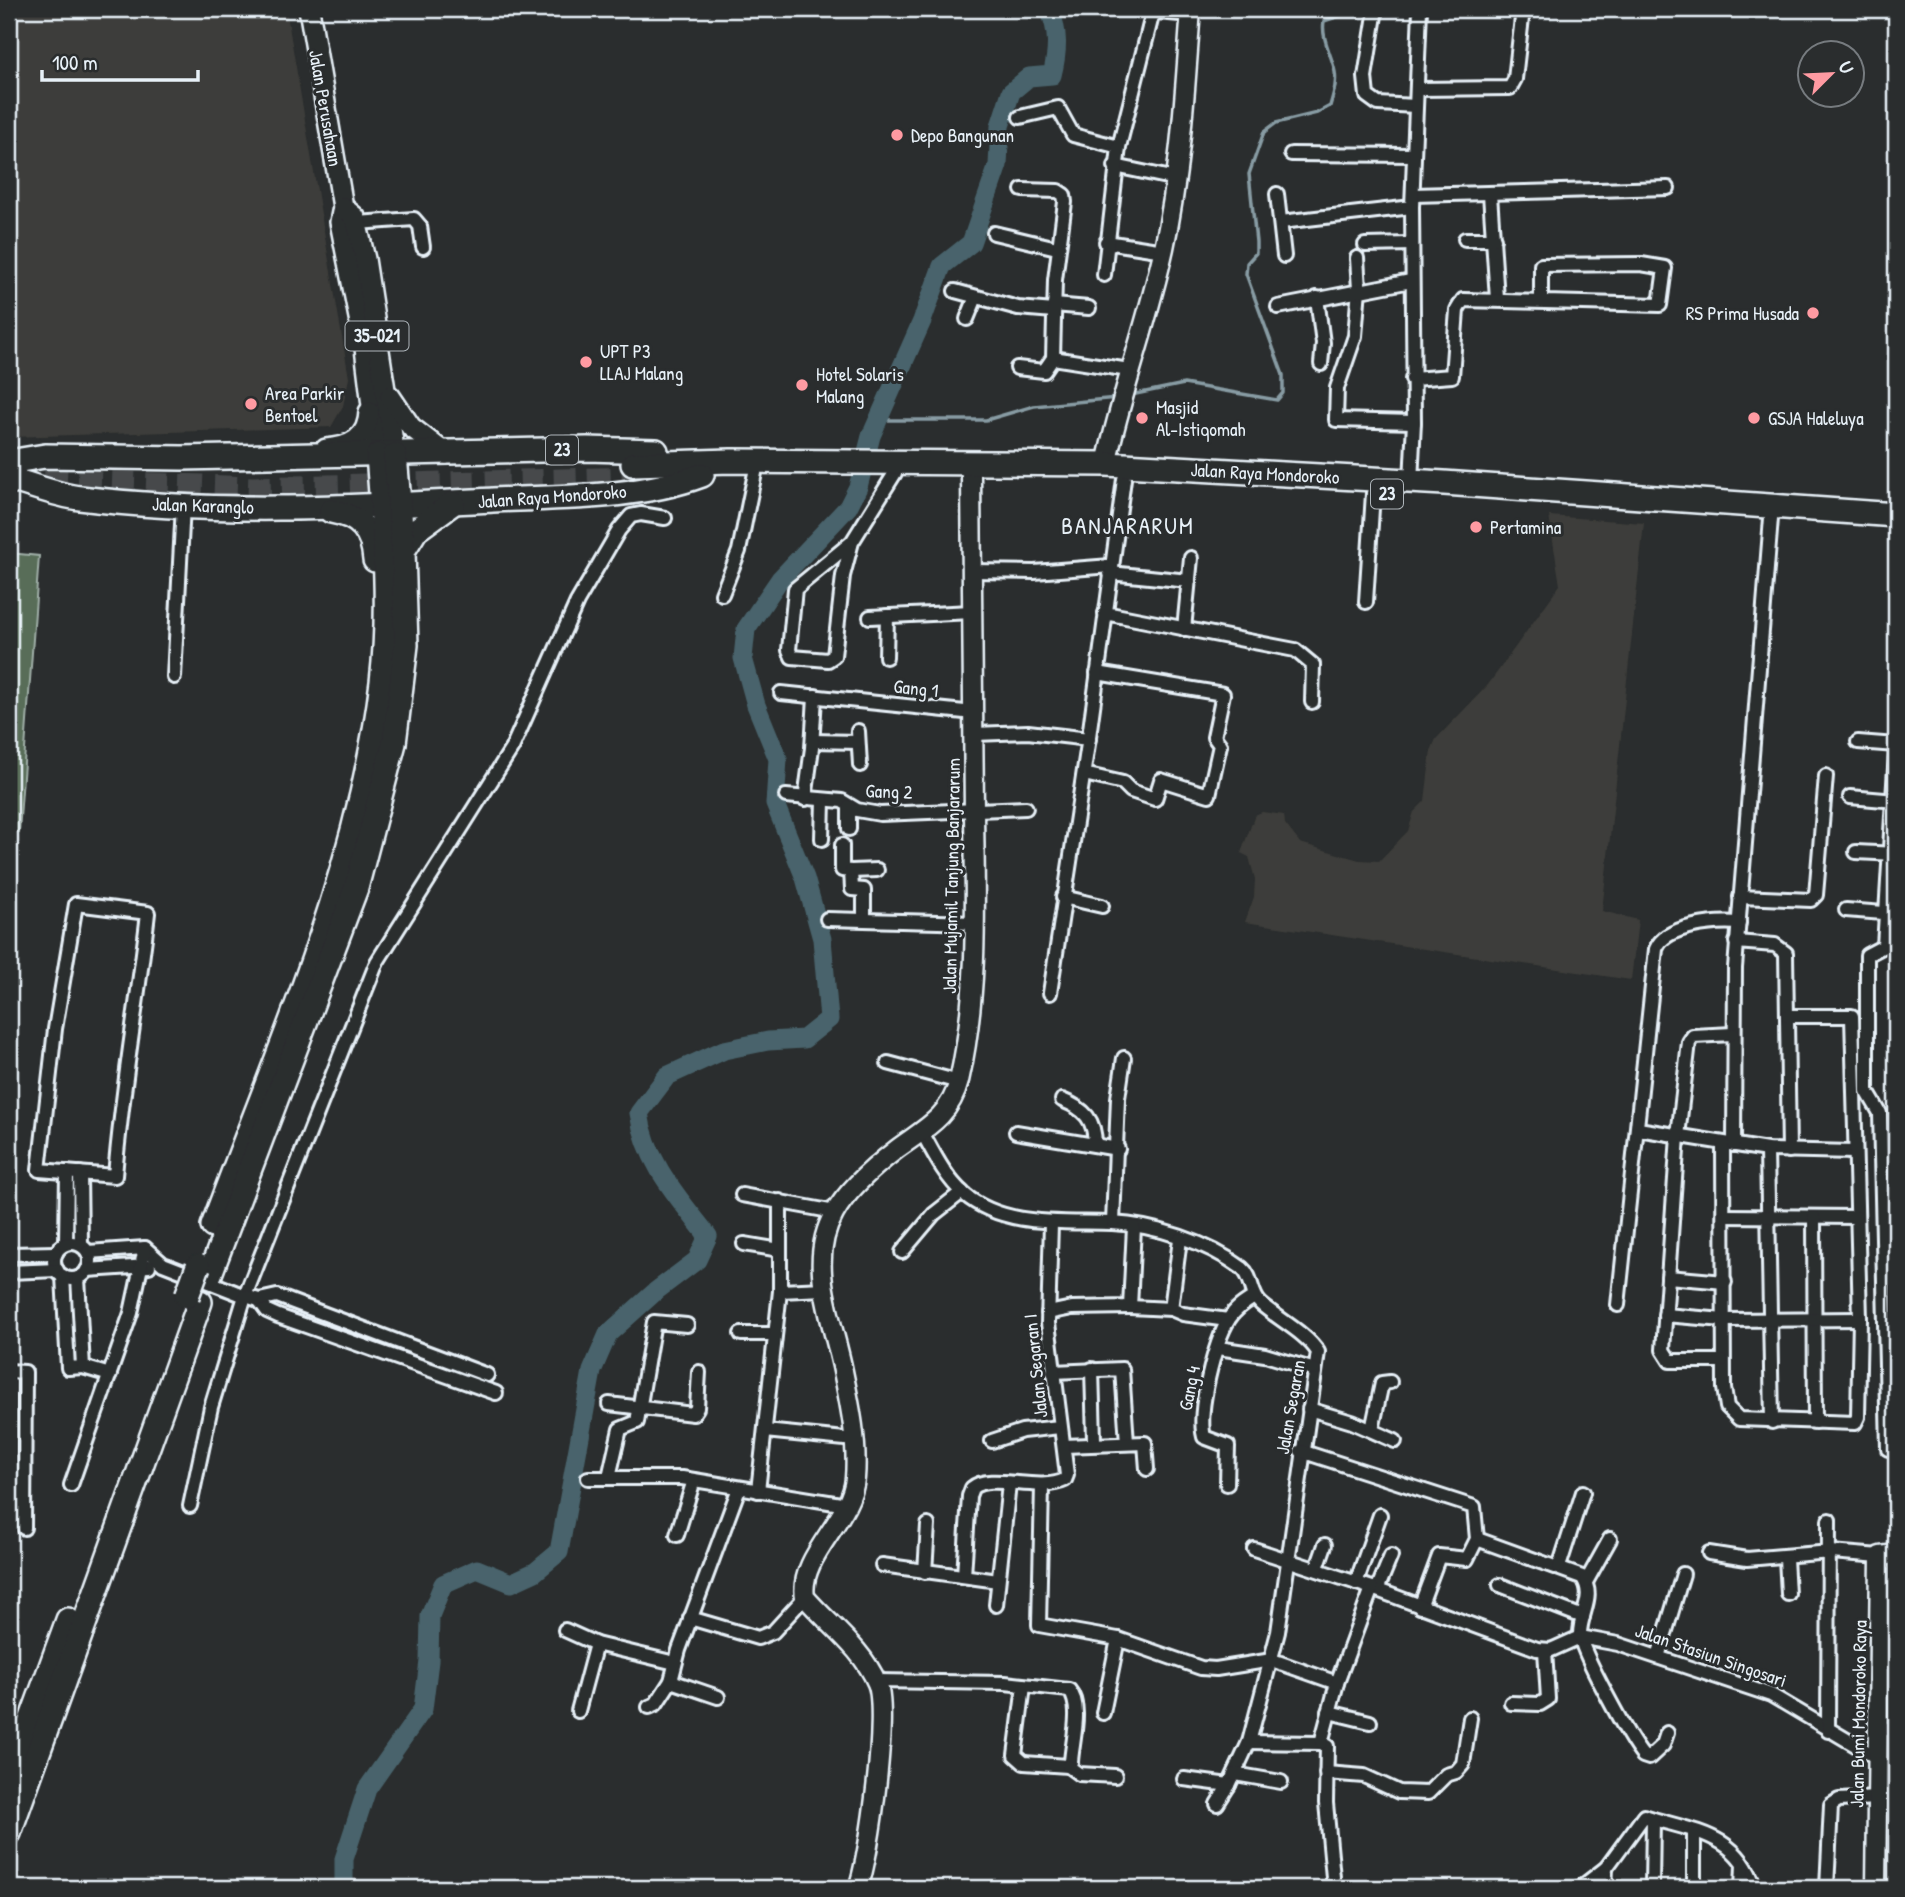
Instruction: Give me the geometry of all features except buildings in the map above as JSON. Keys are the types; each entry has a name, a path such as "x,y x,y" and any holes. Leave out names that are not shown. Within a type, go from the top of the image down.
{"highway":[{"name":"23","path":"386,455 580,449 677,454 701,468"},
{"path":"10,471 46,456 386,455 391,505 403,551 406,645 394,743 371,838 352,900 204,1270"},
{"name":"Jalan Raya Mondoroko","path":"391,505 626,492 672,486 701,468 755,473 841,467"},
{"name":"Jalan Raya Mondoroko","path":"634,471 841,467 971,475 1115,472 1373,494 1443,491 1896,515"},
{"name":"Jalan Raya Mondoroko","path":"886,469 1115,472 1411,481 1443,491"},
{"path":"10,471 43,472"},
{"name":"Jalan Karanglo","path":"10,471 36,489 79,498 183,505 309,508 391,505"},
{"name":"Jalan Raya Mondoroko","path":"1509,494 1896,529"},
{"path":"403,551 416,530 454,502"},
{"path":"9,1833 341,878 354,833 382,681 391,505"},
{"path":"309,508 351,516 365,525 375,551 376,676 360,766 344,830 341,878"},
{"path":"9,1781 194,1299"}],"main road":[{"name":"Jalan Perusahaan","path":"309,9 344,206 340,222 378,387"},
{"name":"Jalan Perusahaan","path":"344,206 357,223 386,455"},
{"name":"35-021","path":"378,387 411,427 446,454"},
{"name":"35-021","path":"235,455 339,448 356,441 368,428 378,387"}],"street":[{"path":"1376,9 1365,77 1367,96 1377,104 1416,106"},
{"path":"1411,481 1414,422 1412,201 1420,9"},
{"path":"1418,89 1510,88 1515,79 1523,9"},
{"path":"1050,993 1089,739 1110,570 1117,412 1164,251 1177,179 1191,12 1158,12 1152,16 1115,166 1104,275"},
{"path":"1020,117 1058,108 1073,135 1119,146"},
{"path":"1291,154 1413,155"},
{"path":"1115,166 1177,179"},
{"path":"1281,222 1412,201 1490,194 1668,188"},
{"path":"1017,368 1044,371 1053,358 1057,248 1064,195 1058,191 1022,190"},
{"path":"1277,194 1284,257"},
{"path":"1490,194 1497,299"},
{"path":"357,223 414,219 421,230 423,247"},
{"path":"994,233 1057,248"},
{"path":"1465,239 1493,239"},
{"path":"1106,242 1164,251"},
{"path":"1365,245 1412,244"},
{"path":"1357,258 1359,289 1355,336 1338,388 1336,420 1414,422"},
{"path":"1412,379 1452,376 1459,304 1469,299 1541,302 1660,304 1665,268 1641,264 1541,265 1541,302"},
{"path":"1278,307 1359,289 1411,281"},
{"path":"955,291 1018,308 1089,308"},
{"path":"967,319 976,298"},
{"path":"1317,298 1323,343 1321,364"},
{"path":"1053,358 1126,378"},
{"path":"852,542 820,571 799,584 793,595 789,650 791,656 797,659 828,660 834,656 843,576 852,542 886,469"},
{"path":"722,594 739,551 755,473"},
{"name":"Jalan Mujamil Tanjung Banjararum","path":"810,1603 803,1587 809,1569 847,1505 855,1478 855,1440 844,1372 824,1289 822,1248 835,1212 871,1171 922,1132 948,1108 958,1082 969,1017 975,923 971,475"},
{"path":"1366,602 1373,494"},
{"path":"174,677 183,505"},
{"path":"190,1506 211,1407 245,1296 377,962 512,748 577,602 619,530 631,516 641,514 665,518"},
{"path":"1771,518 1736,942 1724,1216 1724,1396 1732,1413 1739,1419 1851,1424 1858,1419 1860,1319 1854,1152 1853,1016"},
{"path":"1184,629 1191,558"},
{"path":"971,571 1110,570 1189,581"},
{"path":"820,571 843,576"},
{"path":"870,617 972,612"},
{"path":"1105,613 1286,648 1302,654 1313,665 1312,702"},
{"path":"886,657 887,616"},
{"path":"1084,774 1123,783 1131,791 1154,799 1161,780 1209,794 1220,745 1214,737 1227,695 1097,673"},
{"name":"Gang 1","path":"781,693 974,713"},
{"path":"804,799 813,741 815,696"},
{"path":"975,734 1028,732 1089,739"},
{"path":"813,741 858,737 860,765"},
{"path":"1858,743 1896,745"},
{"path":"1888,1449 1880,1113 1867,1091 1866,958 1869,953 1890,946 1896,751"},
{"path":"1741,897 1811,900 1816,895 1826,776"},
{"name":"Gang 2","path":"786,796 842,801 857,810 880,814 974,808 1026,808"},
{"path":"1850,797 1894,800"},
{"path":"822,839 823,800"},
{"path":"849,806 849,829"},
{"path":"842,845 842,870 877,870"},
{"path":"1856,852 1892,854"},
{"path":"851,871 852,889 861,888 865,893 864,918"},
{"path":"1063,897 1102,906"},
{"path":"76,904 148,913 137,1012 122,1102 116,1176 66,1172 40,1170 55,1029 76,904"},
{"path":"1846,909 1891,913"},
{"path":"827,919 975,923"},
{"path":"1618,1305 1654,956 1658,943 1675,933 1703,924 1739,923"},
{"path":"1736,942 1775,945 1786,953 1789,1151"},
{"path":"1787,1016 1866,1016"},
{"path":"1722,1361 1670,1361 1662,1350 1678,1136 1690,1038 1699,1034 1734,1034"},
{"path":"1113,1223 1118,1098 1124,1058"},
{"path":"888,1063 958,1082"},
{"path":"1062,1100 1087,1115 1095,1132 1095,1145"},
{"path":"1638,1129 1767,1150 1854,1152"},
{"name":"Jalan Segaran","path":"922,1132 944,1172 962,1192 988,1207 1051,1224 1113,1223 1180,1239 1216,1252 1242,1268 1247,1274 1254,1297 1316,1349 1319,1358 1301,1451 1290,1560 1272,1660 1249,1742 1232,1780 1217,1804"},
{"path":"1016,1132 1118,1149"},
{"path":"1767,1150 1772,1422"},
{"path":"9,1254 56,1253 66,1243 66,1172"},
{"path":"80,1173 85,1249 90,1263 83,1274 83,1367"},
{"path":"902,1252 934,1214 962,1192"},
{"path":"742,1195 835,1212"},
{"path":"758,1491 780,1291 780,1200"},
{"path":"1724,1216 1856,1217"},
{"path":"1814,1217 1815,1422"},
{"name":"Jalan Segaran I","path":"1042,1486 1065,1480 1048,1312 1051,1224"},
{"path":"1130,1307 1133,1227"},
{"path":"1171,1308 1180,1239"},
{"path":"66,1243 85,1249 145,1248 163,1264 245,1296 259,1300 277,1296 487,1375"},
{"path":"744,1244 780,1250"},
{"path":"71,1485 110,1375 143,1267 145,1248"},
{"path":"56,1253 68,1368 83,1367 110,1375"},
{"path":"9,1272 83,1274 163,1264"},
{"path":"1668,1277 1725,1282"},
{"path":"780,1291 824,1289"},
{"name":"Gang 4","path":"1227,1484 1228,1446 1204,1437 1201,1428 1218,1348 1228,1320 1236,1309 1254,1297"},
{"path":"259,1300 267,1311 496,1393"},
{"path":"1048,1312 1072,1308 1171,1308 1183,1314 1228,1320"},
{"path":"1665,1315 1724,1320 1813,1317 1860,1319"},
{"path":"609,1477 620,1429 637,1422 654,1322 687,1325"},
{"path":"741,1334 774,1334"},
{"path":"376,1352 382,1337"},
{"path":"1218,1348 1265,1355 1315,1370"},
{"path":"1093,1370 1094,1440"},
{"path":"1053,1373 1123,1370 1127,1443"},
{"path":"9,1371 25,1372 24,1528"},
{"path":"608,1404 693,1414 697,1408 699,1372"},
{"path":"1373,1430 1382,1383 1391,1382"},
{"path":"1309,1409 1373,1430 1395,1441"},
{"path":"992,1441 1022,1431 1060,1427"},
{"path":"765,1432 855,1440"},
{"path":"1063,1446 1147,1443 1147,1469"},
{"path":"1301,1451 1470,1504 1476,1512 1477,1539 1466,1560 1445,1554 1437,1558 1420,1607"},
{"path":"588,1478 694,1480 847,1505"},
{"path":"677,1535 694,1480"},
{"path":"964,1576 968,1496 972,1488 983,1482 1042,1486 1039,1625 1118,1639 1201,1668 1216,1669 1272,1660 1337,1683"},
{"path":"996,1605 1009,1484"},
{"path":"649,1707 656,1704 671,1681 690,1618 739,1488"},
{"path":"1559,1567 1583,1492"},
{"path":"1356,1583 1380,1515"},
{"path":"1828,1731 1831,1552 1829,1520"},
{"path":"925,1572 928,1525"},
{"path":"1477,1539 1582,1577 1589,1593 1580,1637 1597,1676 1641,1753 1647,1758 1655,1754 1667,1733"},
{"path":"1586,1582 1610,1539"},
{"path":"1317,1568 1325,1545"},
{"path":"1254,1549 1317,1568 1545,1650 1580,1637"},
{"path":"1709,1552 1747,1559 1786,1558 1831,1552 1888,1555"},
{"name":"Jalan Bumi Mondoroko Raya","path":"1877,1888 1879,1759 1888,1729 1888,1555"},
{"path":"1321,1743 1337,1683 1391,1556"},
{"path":"1786,1558 1788,1594"},
{"path":"882,1565 998,1581"},
{"path":"1658,1657 1683,1574"},
{"path":"1500,1586 1583,1617"},
{"path":"690,1618 758,1639 773,1632 810,1603 864,1660 881,1696 881,1716 869,1850 858,1888"},
{"path":"565,1630 596,1643 675,1663"},
{"name":"Jalan Stasiun Singosari","path":"1580,1637 1658,1657 1771,1695 1828,1731 1896,1767"},
{"path":"1103,1713 1118,1639"},
{"path":"578,1711 596,1643"},
{"path":"1511,1703 1540,1704 1548,1699 1545,1650"},
{"path":"671,1681 718,1697"},
{"path":"876,1681 1014,1684 1066,1689 1074,1696 1071,1762 1068,1766"},
{"path":"1014,1684 1015,1755 1024,1763 1068,1766 1079,1774 1115,1776"},
{"path":"1329,1712 1370,1722"},
{"path":"1326,1773 1364,1776 1399,1792 1427,1793 1463,1764 1470,1718"},
{"path":"1249,1742 1321,1743 1327,1746 1329,1846 1334,1884"},
{"path":"1184,1779 1281,1782"},
{"path":"1827,1888 1831,1805 1839,1800 1877,1798"},
{"path":"1580,1888 1606,1868 1644,1816 1731,1846 1743,1861 1755,1888"},
{"path":"1652,1888 1653,1819"},
{"path":"1694,1832 1694,1888"},
{"path":"1742,1888 1743,1861"},
{"path":"1605,1888 1606,1868"}],"shaded area":[{"path":"9,9 286,9 349,378 343,406 331,427 9,437"},
{"path":"1549,516 1644,523 1602,911 1638,920 1631,980 1245,922 1254,897 1255,879 1249,857 1241,853 1255,815 1262,812 1284,815 1285,824 1300,843 1359,860 1379,861 1408,831 1414,812 1425,801 1431,751 1436,739 1488,685 1560,585"}],"green space":[{"path":"9,553 39,556 19,832 9,831"}],"waterway":[{"path":"344,1888 344,1859 367,1789 423,1709 429,1661 430,1616 443,1584 477,1569 511,1583 535,1572 559,1552 592,1371 608,1334 656,1291 697,1260 708,1236 656,1164 639,1113 667,1076 724,1050 768,1041 804,1039 829,1019 822,939 805,878 775,804 778,759 756,705 743,658 746,629 780,579 848,507 858,487 871,436 922,321 942,266 971,243 998,165 1000,126 1011,92 1029,77 1052,75 1056,42 1055,25 1049,9"},
{"path":"1131,395 1184,384 1277,400 1283,393 1283,375 1246,274 1247,263 1256,253 1249,174 1264,132 1276,123 1317,113 1330,106 1335,76 1324,34 1324,21 1361,9"},
{"path":"878,420 986,420 1034,406 1117,398"}],"tunnel":[{"path":"44,480 252,488 636,478"}],"place":[{"name":"Depo Bangunan","path":"897,135"},
{"name":"RS Prima Husada","path":"1813,313"},
{"name":"UPT P3 LLAJ Malang","path":"586,362"},
{"name":"Hotel Solaris Malang","path":"802,385"},
{"name":"Area Parkir Bentoel","path":"251,404"},
{"name":"Masjid Al-Istiqomah","path":"1142,418"},
{"name":"GSJA Haleluya","path":"1754,418"},
{"name":"Pertamina","path":"1476,527"}],"district":[{"name":"BANJARARUM","path":"1128,526"}]}
